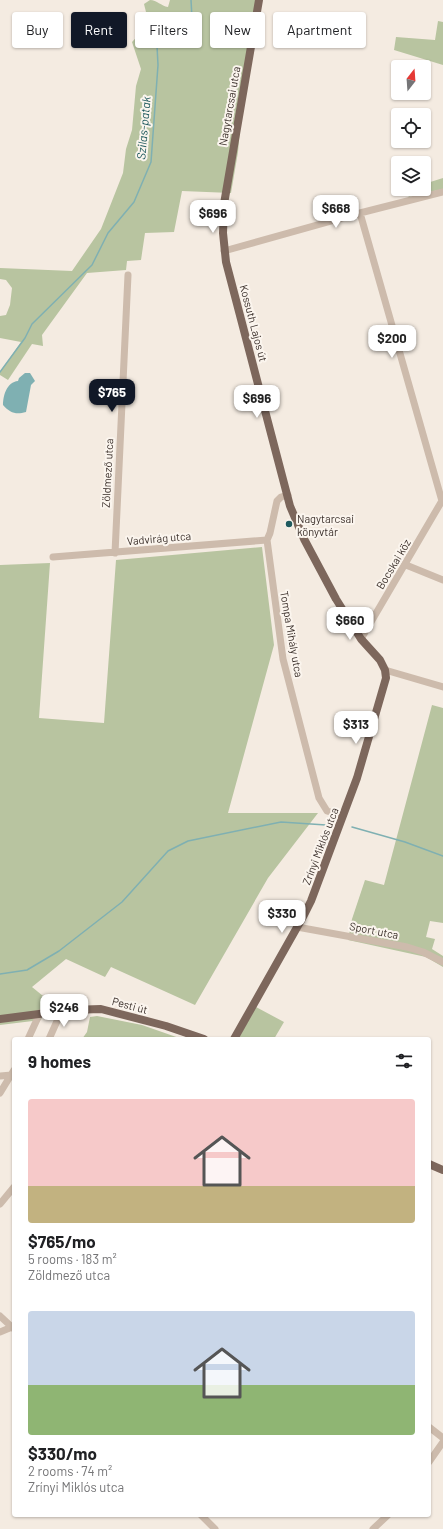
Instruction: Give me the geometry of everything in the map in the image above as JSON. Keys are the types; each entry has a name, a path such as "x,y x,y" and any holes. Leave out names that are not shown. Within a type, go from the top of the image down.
{"main road":[{"name":"Nagytarcsai utca","path":"223,216 258,0"},
{"name":"Kossuth Lajos út","path":"223,216 224,251 288,495 304,540 336,599 361,639 380,660 385,670"},
{"name":"Zrínyi Miklós utca","path":"235,1037 298,927 311,900 357,778 384,689 386,678 385,670"},
{"name":"Pesti út","path":"0,1019 62,1010 85,1008 101,1009 166,1026 198,1037"},
{"path":"431,1165 443,1170"}],"street":[{"path":"224,251 360,213 443,192"},
{"path":"360,213 442,500"},
{"name":"Zöldmező utca","path":"115,552 128,275"},
{"name":"Tompa Mihály utca","path":"288,495 281,497 277,501 270,534 267,540 283,659 319,798 327,811 342,818"},
{"name":"Bocskai köz","path":"361,639 442,500"},
{"name":"Vadvirág utca","path":"53,558 267,540"},
{"path":"406,564 443,580"},
{"path":"385,670 443,687"},
{"name":"Sport utca","path":"298,927 407,948 423,952 443,962"},
{"path":"50,1037 62,1010"},
{"path":"29,1037 40,1013"},
{"path":"0,1076 12,1072"},
{"path":"0,1093 12,1074"},
{"path":"0,1204 12,1189"},
{"path":"0,1316 12,1327"},
{"path":"0,1332 12,1328"},
{"path":"431,1429 443,1438"},
{"path":"431,1459 443,1442"},
{"path":"204,1517 215,1529"},
{"path":"373,1529 386,1517"}],"green space":[{"path":"150,0 168,7 170,0 260,0 258,12 210,12 210,48 252,48 231,193 182,191 174,232 145,233 141,260 127,261 126,270 87,273 42,335 43,346 32,344 8,380 0,375 0,372 21,342 0,338 0,316 6,315 10,305 12,288 6,280 0,279 0,268 72,271 101,229 123,173 126,149 132,130 136,86 141,69 132,42 135,39 135,48 202,48 202,12 146,12 144,4"},
{"path":"438,21 443,22 443,65 431,61 431,60 394,50 396,37 435,40"},
{"path":"443,178 443,189 431,192 431,182"},
{"path":"262,547 274,645 228,813 318,813 268,878 195,1005 111,967 105,977 66,959 32,987 48,1000 41,1020 0,1025 0,565 50,563 39,718 104,723 116,560"},
{"path":"432,705 443,708 443,923 430,921 426,937 435,939 432,949 443,956 443,967 426,957 348,940 352,919 365,880 384,885"},
{"path":"256,1007 284,1022 275,1037 239,1037"},
{"path":"97,1016 142,1025 176,1037 83,1037 87,1032 90,1017"}],"water":[{"path":"25,373 30,373 35,381 31,385 26,412 13,413 3,405 5,393 8,386 18,381 19,378"}],"waterway":[{"name":"Szilas-patak","path":"0,372 25,338 32,324 92,265 108,233 134,202 151,162 158,65 157,46 164,31 171,28 182,27 192,18 191,0"},
{"path":"0,974 27,970 59,951 122,902 168,851 188,841 281,822 326,825"},
{"path":"352,827 405,842 443,856"}],"place":[{"name":"Nagytarcsai könyvtár","path":"289,524"}]}
